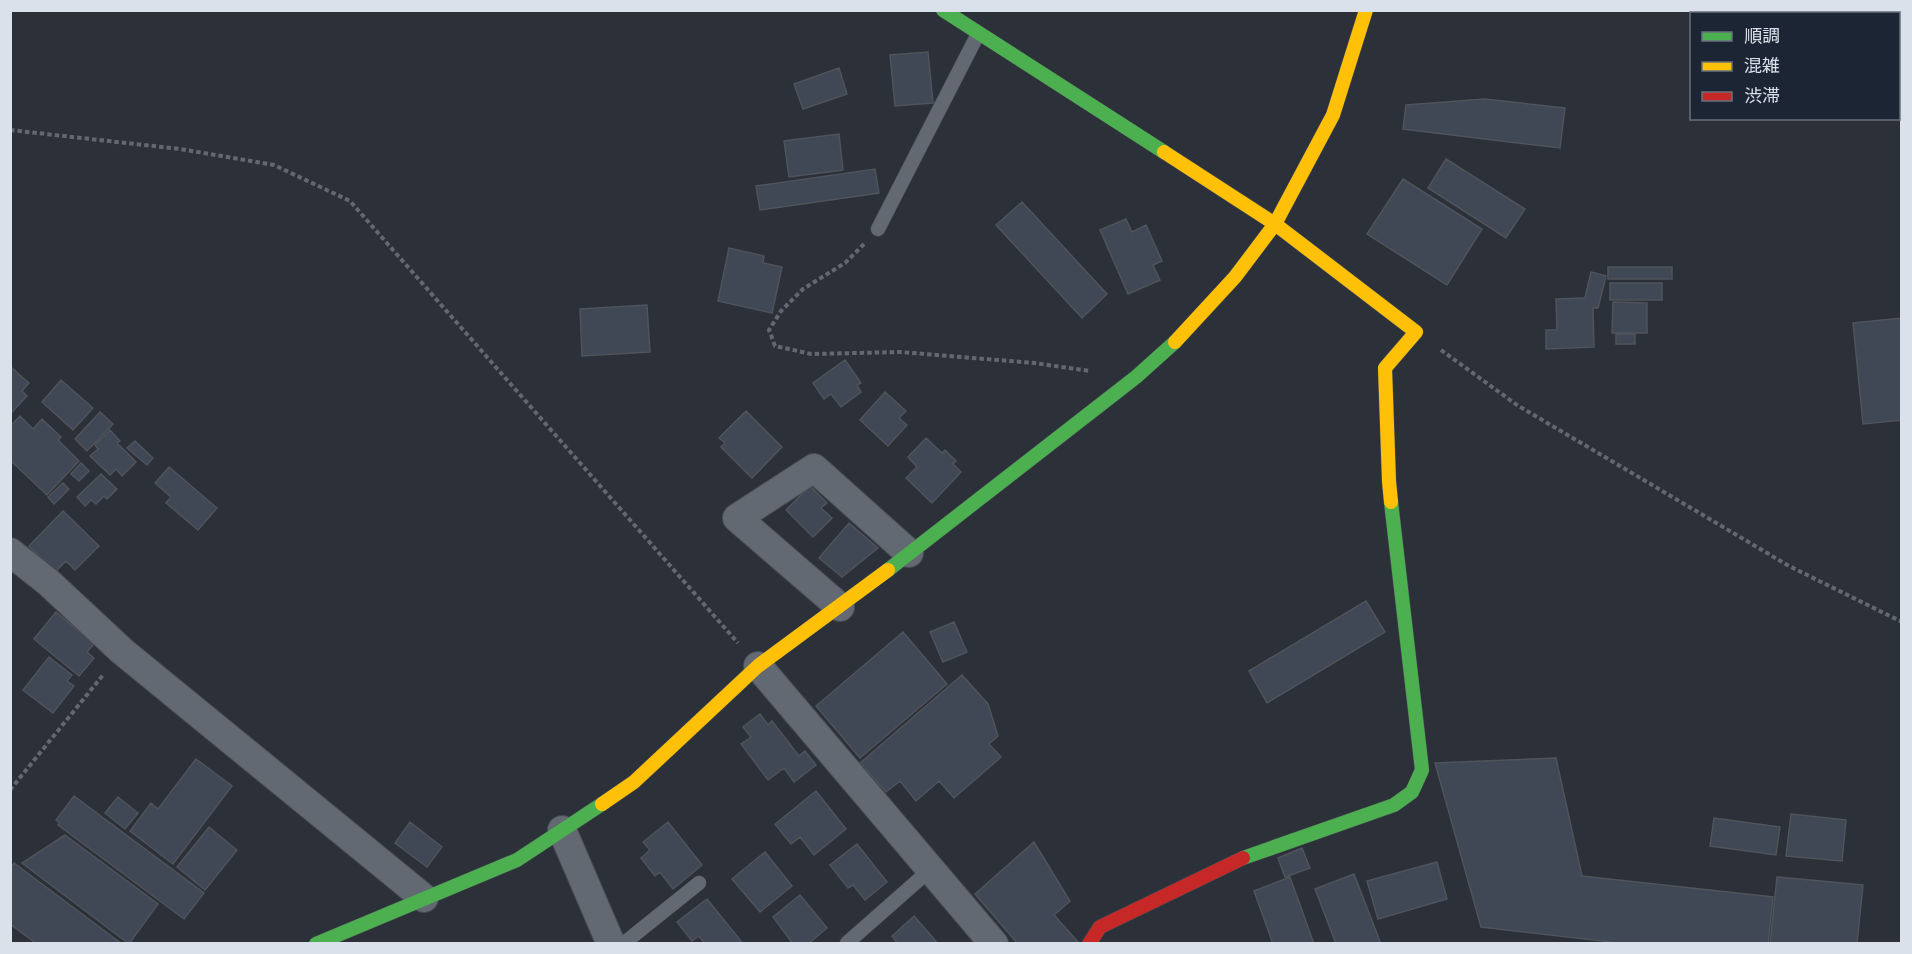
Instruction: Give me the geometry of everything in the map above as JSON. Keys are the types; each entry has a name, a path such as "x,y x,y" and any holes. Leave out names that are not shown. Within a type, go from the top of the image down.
{"street":[{"path":"943,10 1275,224 1416,332 1385,368 1389,481 1422,770 1412,792 1394,805 1240,859 1100,927 1089,944"},
{"path":"316,944 517,860 634,782 758,666 840,607 998,486 1108,399 1180,338 1235,277 1275,224 1333,116 1366,10"},
{"path":"840,607 737,518 814,468 909,553"},
{"path":"10,552 48,582 122,651 424,898"},
{"path":"758,666 994,944"},
{"path":"562,830 611,944"}],"lane":[{"path":"878,229 978,34"},
{"path":"848,943 931,869"},
{"path":"623,944 699,883"}],"path":[{"path":"10,130 180,149 274,165 350,201 758,666"},
{"path":"878,229 845,262 803,289 781,312 769,330 775,346 810,354 900,352 1034,363 1090,371"},
{"path":"1416,332 1517,405 1789,566 1902,622"},
{"path":"10,790 122,651"}],"building":[{"path":"928,52 933,103 895,106 890,55"},
{"path":"839,68 847,94 803,109 794,84"},
{"path":"1485,99 1565,108 1560,148 1403,129 1406,105"},
{"path":"839,134 843,170 789,177 784,141"},
{"path":"1446,159 1525,209 1506,238 1428,188"},
{"path":"875,169 879,193 760,210 756,186"},
{"path":"1403,179 1482,229 1447,285 1367,234"},
{"path":"1022,202 1107,294 1082,318 996,225"},
{"path":"1126,219 1132,232 1146,225 1162,261 1153,265 1160,280 1128,294 1100,230"},
{"path":"729,248 764,256 763,263 782,267 772,313 718,301"},
{"path":"1608,267 1672,267 1672,279 1608,279"},
{"path":"1591,272 1606,276 1598,308 1593,308 1594,347 1546,349 1546,330 1557,330 1556,299 1585,298"},
{"path":"1610,283 1662,283 1662,300 1610,300"},
{"path":"1613,302 1647,303 1647,333 1612,333"},
{"path":"647,305 650,352 582,356 580,309"},
{"path":"1902,318 1902,420 1863,424 1853,323"},
{"path":"1616,334 1635,334 1635,344 1616,344"},
{"path":"845,360 861,383 857,385 861,392 841,407 831,394 824,399 813,383"},
{"path":"12,368 29,383 22,391 27,396 10,414 10,370"},
{"path":"61,380 93,408 73,430 42,402"},
{"path":"885,392 906,411 899,418 907,425 888,446 860,420"},
{"path":"746,411 782,447 752,478 721,447 725,443 719,438"},
{"path":"100,412 113,424 87,451 75,439"},
{"path":"20,416 33,429 42,419 61,437 58,440 79,461 47,495 10,460 10,426"},
{"path":"110,430 120,441 117,443 136,462 122,476 116,469 110,475 90,456 98,449 95,445"},
{"path":"926,438 942,453 945,450 956,461 953,464 961,472 932,503 906,478 917,467 908,457"},
{"path":"135,441 153,458 147,465 127,448"},
{"path":"81,463 89,471 79,481 71,474"},
{"path":"169,467 217,508 198,530 166,503 171,497 155,483"},
{"path":"101,474 117,489 107,499 104,496 96,504 91,500 85,506 77,497"},
{"path":"63,483 69,489 54,504 48,497"},
{"path":"810,486 827,503 821,508 832,518 813,537 786,510"},
{"path":"63,511 99,546 75,570 66,561 55,572 29,546"},
{"path":"849,523 878,548 842,577 819,558"},
{"path":"1366,601 1385,632 1267,703 1249,671"},
{"path":"56,612 94,644 87,652 94,658 79,676 34,639"},
{"path":"954,622 967,652 943,662 930,632"},
{"path":"903,632 947,684 860,758 816,706"},
{"path":"49,657 72,675 67,681 74,686 53,713 23,690"},
{"path":"962,675 988,704 998,736 989,744 1001,757 954,798 939,781 916,801 900,781 886,792 860,763"},
{"path":"760,714 768,725 772,721 799,756 805,751 816,765 794,782 784,768 768,780 741,744 751,737 743,727"},
{"path":"1556,758 1582,876 1773,897 1768,944 1628,944 1481,927 1435,763"},
{"path":"196,759 232,786 173,864 130,831 151,803 158,809"},
{"path":"816,791 846,829 814,855 800,837 791,844 775,824"},
{"path":"74,796 204,893 184,919 58,825 60,823 56,820"},
{"path":"118,797 138,813 125,829 105,813"},
{"path":"1791,814 1846,820 1842,861 1786,856"},
{"path":"1714,818 1780,827 1776,855 1710,846"},
{"path":"410,822 442,847 427,867 395,843"},
{"path":"668,822 702,865 673,889 660,872 655,876 641,858 650,850 643,842"},
{"path":"209,827 237,850 205,890 177,867"},
{"path":"65,835 158,904 129,944 22,863"},
{"path":"1034,842 1070,901 1054,915 1079,943 1018,944 975,894"},
{"path":"857,844 887,882 865,900 853,885 848,888 830,865"},
{"path":"1302,848 1310,868 1285,877 1278,858"},
{"path":"765,852 792,886 760,912 732,879"},
{"path":"1437,862 1447,899 1378,919 1367,881"},
{"path":"14,863 122,944 37,944 10,924 10,869"},
{"path":"1354,874 1381,944 1336,944 1315,889"},
{"path":"1290,877 1314,944 1273,944 1254,891"},
{"path":"1777,877 1863,885 1857,944 1770,944"},
{"path":"800,895 827,928 808,944 793,944 773,917"},
{"path":"707,899 741,941 737,944 705,944 699,936 692,941 677,922"},
{"path":"914,916 936,941 934,944 898,944 892,936"}],"traffic: fast":[{"path":"943,10 1164,152"},
{"path":"888,570 1136,377 1175,342"},
{"path":"1243,858 1394,805 1412,792 1422,770 1391,502"},
{"path":"316,944 517,860 602,804"}],"traffic: slow":[{"path":"1175,342 1235,277 1275,224 1333,115 1366,10"},
{"path":"1164,152 1275,224 1416,332 1385,368 1391,502"},
{"path":"602,804 634,782 758,666 888,570"}],"traffic: jam":[{"path":"1089,944 1100,927 1243,858"}]}
